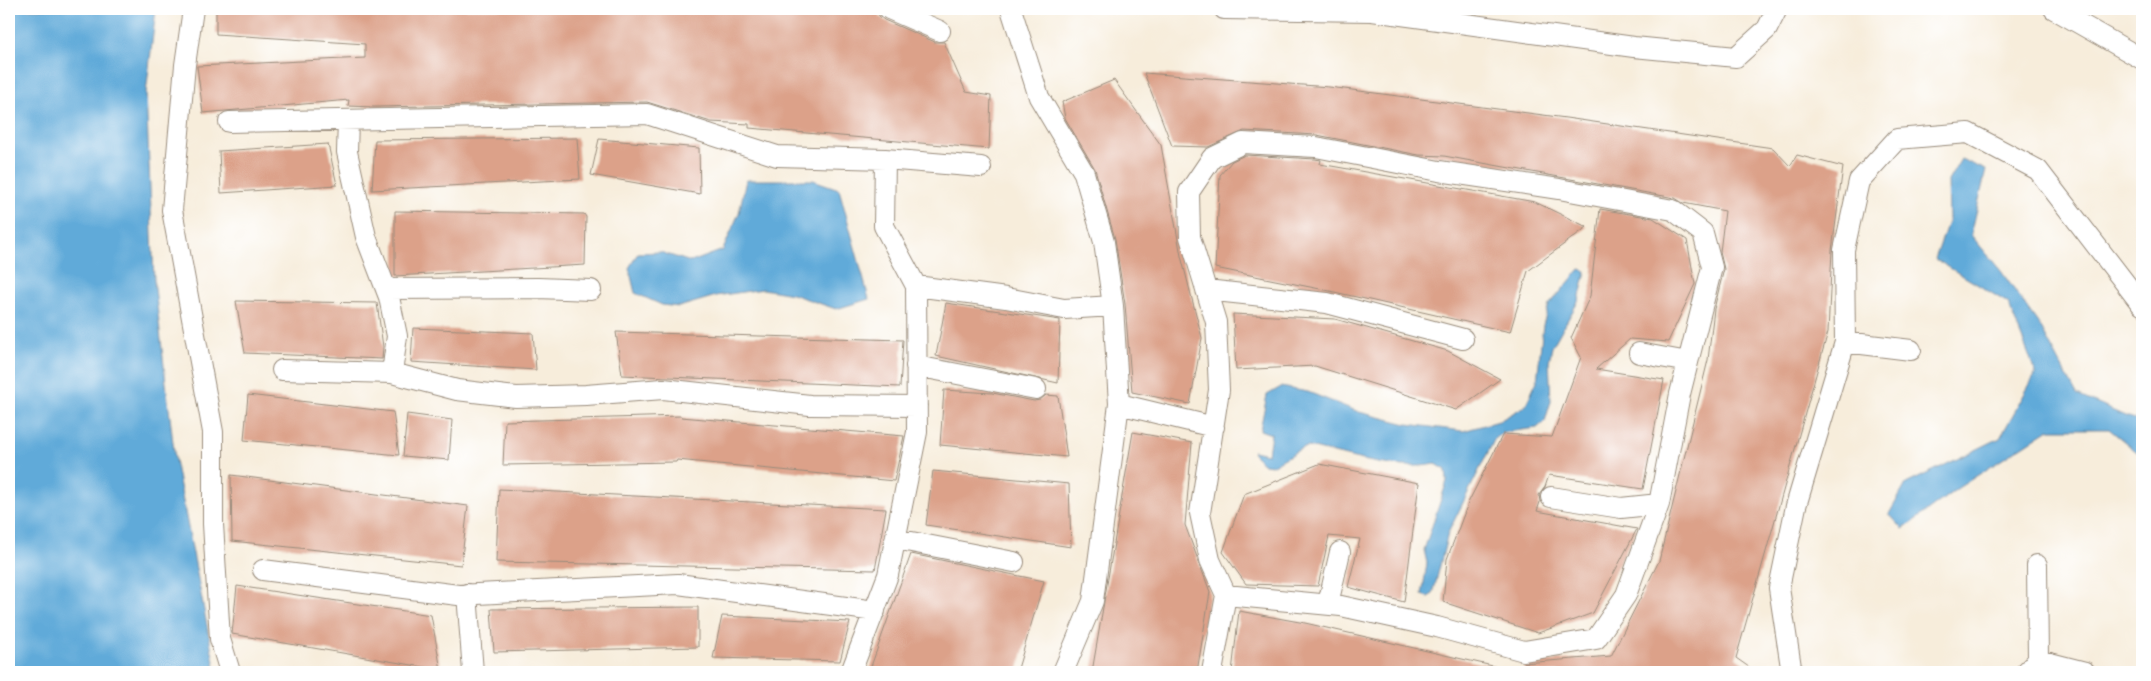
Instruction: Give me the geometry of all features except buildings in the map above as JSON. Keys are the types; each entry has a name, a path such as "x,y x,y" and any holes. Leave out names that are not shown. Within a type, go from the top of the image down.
{"street":[{"path":"193,9 185,65 172,210 213,432 213,524 220,639 230,672"},
{"path":"889,9 940,31"},
{"path":"1011,9 1039,97 1084,173 1104,242 1113,306 1119,404 1093,601 1063,672"},
{"path":"1224,9 1372,10 1634,47 1736,57 1767,29 1777,9"},
{"path":"2054,9 2142,59"},
{"path":"229,122 647,114 777,156 885,159 981,167"},
{"path":"348,120 347,152 366,237 386,289 397,336 392,373"},
{"path":"1794,672 1790,667 1779,588 1796,506 1845,342 1844,250 1859,181 1897,139 1968,133 2038,170 2142,305"},
{"path":"1212,672 1226,595 1210,560 1200,513 1219,390 1216,322 1190,237 1189,192 1212,158 1243,143 1316,147 1439,172 1558,189 1673,210 1703,234 1712,267 1688,362 1659,504 1626,595 1596,639 1524,651 1437,627 1328,604 1226,595"},
{"path":"851,672 888,575 917,432 916,286 884,226 885,159"},
{"path":"916,286 1006,298 1064,309 1113,306"},
{"path":"386,289 591,290"},
{"path":"1206,290 1327,303 1463,339"},
{"path":"1845,342 1911,350"},
{"path":"1639,353 1688,362"},
{"path":"916,366 1036,389"},
{"path":"282,370 392,373 456,390 516,397 586,395 663,389 810,405 917,406"},
{"path":"1119,404 1214,427"},
{"path":"1551,497 1621,508 1659,504"},
{"path":"896,539 1014,562"},
{"path":"1328,604 1340,552"},
{"path":"2037,565 2032,666 2085,672"},
{"path":"263,570 467,594 678,584 875,611"},
{"path":"467,594 473,672"}],"water":[{"path":"9,9 156,9 146,93 154,280 175,460 216,672 9,672"},
{"path":"1961,159 1986,170 1971,235 2001,271 2040,326 2077,395 2125,416 2142,421 2142,456 2109,429 2049,429 1958,488 1903,529 1889,514 1906,484 2000,438 2036,373 2008,303 1935,259 1949,219 1948,181"},
{"path":"746,180 813,180 839,189 869,299 836,309 792,294 763,289 716,296 679,307 662,305 635,293 629,268 638,253 660,252 691,262 723,250 739,213"},
{"path":"1580,269 1586,271 1579,300 1552,347 1549,361 1551,401 1545,421 1537,428 1506,432 1495,438 1448,533 1433,594 1428,597 1422,595 1427,563 1424,550 1447,481 1446,470 1436,464 1420,466 1388,465 1309,447 1302,448 1273,465 1264,464 1254,455 1253,451 1268,454 1271,434 1260,430 1267,395 1281,387 1308,392 1359,412 1407,424 1463,431 1499,421 1525,406 1537,381 1543,325 1549,305"}]}
